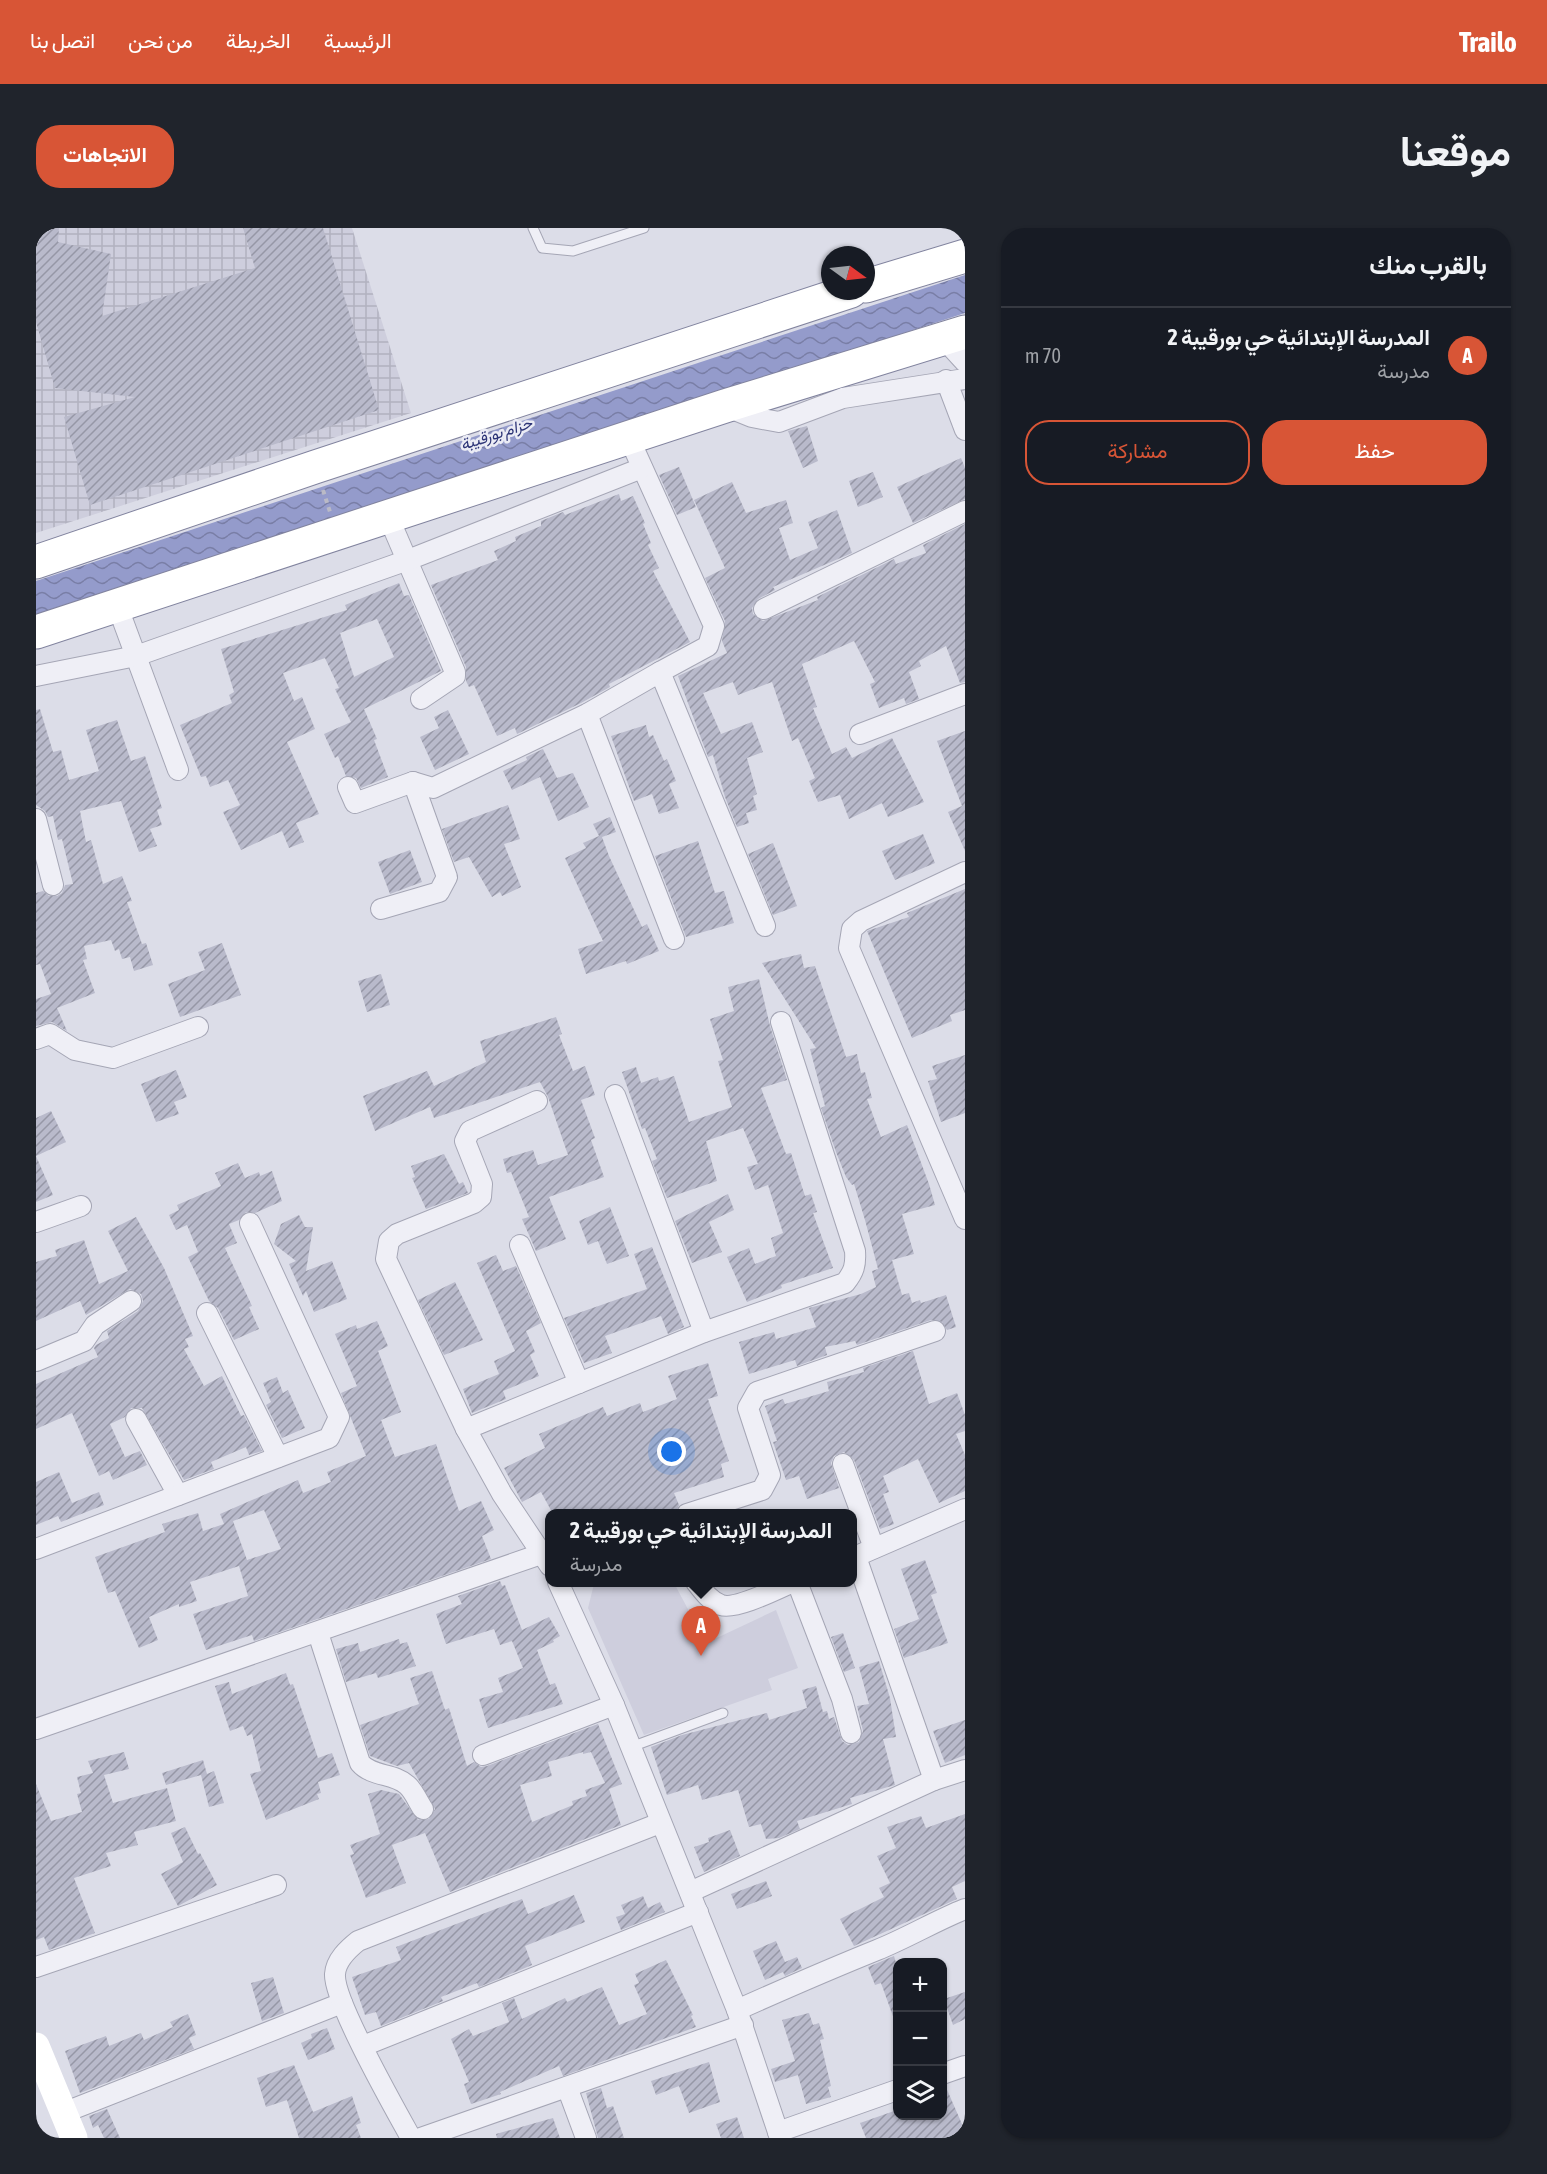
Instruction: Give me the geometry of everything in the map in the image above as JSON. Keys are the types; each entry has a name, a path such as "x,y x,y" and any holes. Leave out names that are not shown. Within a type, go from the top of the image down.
{"highway":[{"path":"875,283 965,256"},
{"path":"36,562 326,463 824,300"},
{"path":"36,632 725,406 958,341"}],"street":[{"path":"725,406 752,417 779,422 843,398 956,380 965,430"},
{"path":"348,788 355,803 413,782 433,788 587,714 708,646 714,626 629,438"},
{"path":"36,676 136,656 408,560 642,468"},
{"path":"764,609 965,511"},
{"path":"388,516 455,672 455,676 421,699"},
{"path":"117,605 178,770"},
{"path":"660,672 765,926"},
{"path":"860,734 965,694"},
{"path":"587,714 674,939"},
{"path":"381,909 439,892 447,877 413,782"},
{"path":"36,819 53,885"},
{"path":"964,1217 853,959 849,948 849,937 861,921 965,872"},
{"path":"466,1429 704,1332 845,1283 856,1265 855,1251 781,1022"},
{"path":"36,1040 50,1034 75,1050 113,1058 198,1027"},
{"path":"615,1095 704,1332"},
{"path":"36,1729 318,1633 545,1560 502,1494 466,1429 389,1270 386,1250 397,1234 478,1200 481,1197 482,1184 467,1148 467,1136 477,1126 537,1101"},
{"path":"36,1222 81,1206"},
{"path":"36,1549 329,1438 339,1417 250,1223"},
{"path":"520,1245 579,1383"},
{"path":"36,1361 84,1341 95,1324 130,1301"},
{"path":"207,1313 278,1457"},
{"path":"703,1509 762,1490 770,1475 748,1408 756,1392 935,1331"},
{"path":"136,1419 178,1495"},
{"path":"843,1464 874,1548"},
{"path":"857,1556 965,1509"},
{"path":"857,1566 934,1780"},
{"path":"560,1587 614,1705 698,1912 740,2018 779,2135 893,2092"},
{"path":"700,1587 706,1596 718,1604 729,1607 782,1587"},
{"path":"797,1587 842,1699 852,1733"},
{"path":"318,1633 360,1763 364,1768 391,1776 410,1787 423,1809"},
{"path":"483,1755 614,1705"},
{"path":"690,1892 934,1780 965,1770"},
{"path":"411,2138 342,2003 334,1974 343,1953 358,1941 660,1823"},
{"path":"36,1966 276,1885"},
{"path":"421,2138 567,2087 740,2018 850,1959 878,1950 927,1924 965,1909"},
{"path":"363,2046 698,1912"},
{"path":"63,2113 342,2003"},
{"path":"36,2046 74,2138"},
{"path":"947,2072 965,2066"},
{"path":"567,2087 586,2138"}],"lane":[{"path":"533,228 542,248 573,251 644,228"},
{"path":"631,1747 723,1713"}],"path":[{"path":"322,488 333,521"}],"shaded area":[{"path":"36,228 352,228 411,413 36,533"},
{"path":"593,1587 676,1587 706,1643 776,1610 798,1668 768,1679 772,1690 644,1735 588,1608"}],"water":[{"name":"حزام بورقيبة","path":"965,275 965,313 36,618 36,581"}],"building":[{"path":"36,228 59,228 58,242 111,254 102,316 255,268 243,228 323,228 379,410 90,505 64,417 135,397 55,388 36,322"},
{"path":"807,426 818,461 803,468 788,431"},
{"path":"961,458 965,468 965,499 913,523 897,487"},
{"path":"679,467 696,507 677,515 659,475"},
{"path":"873,472 883,497 858,507 849,481"},
{"path":"732,482 746,513 786,500 793,523 779,528 790,560 818,548 808,522 837,510 852,553 773,587 775,590 758,599 752,608 753,614 763,621 818,600 817,597 894,559 896,564 926,553 923,545 965,524 965,682 960,683 946,646 919,661 921,666 909,672 919,699 906,704 904,698 879,708 870,684 875,682 854,641 802,664 817,707 813,708 832,754 846,747 852,758 892,738 924,802 888,817 882,803 849,819 840,795 818,802 809,781 815,778 798,738 792,741 772,682 738,695 733,682 703,693 721,734 752,722 763,752 747,758 757,794 753,796 757,810 746,813 749,823 737,827 725,797 713,755 708,757 678,676 727,653 722,641 725,621 705,578 725,568 694,500"},
{"path":"619,494 621,501 633,496 645,523 643,524 651,543 648,545 659,568 653,571 690,642 609,684 610,687 581,703 517,734 515,728 497,736 474,685 469,687 466,681 466,667 431,585 498,560 494,551 516,541 515,537 541,526 541,521 563,512 565,515"},
{"path":"399,583 404,596 409,595 441,671 364,709 377,739 374,740 388,777 361,788 356,778 346,776 338,756 335,758 324,734 351,722 335,689 339,688 325,658 283,673 294,701 302,697 315,729 287,742 319,814 296,823 304,842 289,848 282,831 241,850 223,812 240,805 228,780 210,787 206,776 201,777 180,725 232,703 229,695 234,692 221,649 347,610 345,605","holes":["377,619 394,657 354,677 340,633"]},
{"path":"40,709 53,752 61,750 69,780 99,771 86,730 117,720 131,761 145,756 162,808 157,810 162,825 150,829 157,846 139,852 121,801 80,811 86,842 91,840 103,884 122,876 132,901 127,902 142,944 146,943 153,965 134,971 130,957 122,959 119,949 115,951 111,940 84,946 87,959 83,960 95,993 57,1008 67,1031 52,1022 36,1026 36,999 51,994 40,964 36,965 36,893 43,891 49,896 57,896 62,893 65,885 73,884 62,839 58,840 53,816 48,817 45,811 36,805 36,710"},
{"path":"448,710 469,754 435,770 420,737 439,728 434,717"},
{"path":"646,725 649,737 653,735 676,781 669,784 679,808 659,814 652,794 634,801 611,736"},
{"path":"965,731 965,851 948,812 962,806 937,741"},
{"path":"543,749 557,778 573,773 589,807 558,821 540,777 512,790 503,771 527,760 526,757"},
{"path":"508,805 520,839 504,844 521,887 502,896 500,892 492,897 469,857 454,862 442,829"},
{"path":"610,817 616,832 602,837 642,927 647,924 659,951 627,964 626,961 586,974 578,949 603,941 565,858 586,848 583,843 599,836 593,824"},
{"path":"923,834 935,863 895,880 882,851"},
{"path":"698,841 715,893 724,891 734,923 686,937 655,856"},
{"path":"773,843 797,906 773,915 748,854"},
{"path":"410,850 422,882 390,894 378,862"},
{"path":"965,889 965,1010 950,1015 952,1021 912,1038 867,931 909,917 907,913"},
{"path":"222,943 241,995 180,1017 168,984 205,970 198,952"},
{"path":"801,954 804,968 815,966 846,1057 857,1054 861,1073 865,1072 872,1098 867,1099 881,1137 907,1125 929,1184 935,1205 902,1214 914,1254 892,1260 902,1295 909,1293 912,1303 920,1300 921,1303 946,1295 956,1327 947,1330 942,1322 931,1320 857,1345 855,1341 825,1347 827,1355 797,1366 795,1360 749,1374 739,1342 774,1332 776,1339 816,1327 809,1308 861,1294 876,1287 872,1271 878,1269 854,1184 852,1185 846,1177 821,1108 825,1106 810,1049 816,1048 762,963"},
{"path":"381,974 390,1005 367,1012 358,981"},
{"path":"759,979 770,1026 787,1080 761,1088 786,1154 791,1153 805,1196 811,1194 817,1212 813,1213 833,1268 781,1285 782,1288 747,1302 727,1257 749,1248 755,1264 776,1256 771,1238 783,1233 768,1185 755,1190 747,1167 758,1164 743,1128 706,1141 717,1181 667,1198 652,1161 657,1159 645,1128 642,1129 622,1072 636,1067 641,1083 658,1077 659,1081 674,1076 689,1122 732,1107 718,1061 723,1060 710,1019 734,1011 728,987"},
{"path":"556,1017 562,1034 559,1035 573,1071 585,1066 595,1095 581,1100 595,1138 591,1140 604,1177 549,1197 566,1239 536,1251 522,1219 529,1217 511,1172 507,1173 503,1159 533,1150 538,1165 568,1155 548,1097 540,1082 434,1118 430,1107 375,1131 363,1096 427,1071 434,1086 486,1062 480,1041"},
{"path":"965,1055 965,1113 941,1122 928,1081 937,1079 932,1066"},
{"path":"176,1070 187,1097 174,1102 179,1114 156,1122 141,1084"},
{"path":"51,1111 66,1142 36,1156 36,1118"},
{"path":"444,1154 459,1184 463,1182 468,1193 426,1209 412,1178 415,1177 411,1166"},
{"path":"36,1156 53,1195 36,1202"},
{"path":"238,1163 245,1178 259,1172 260,1176 272,1171 282,1201 255,1213 246,1212 239,1220 229,1224 237,1243 225,1248 252,1306 249,1307 259,1329 234,1340 218,1308 209,1301 188,1257 198,1252 187,1225 176,1230 169,1215 179,1210 177,1205 221,1186 215,1173"},
{"path":"728,1194 734,1210 709,1222 722,1252 692,1263 675,1221"},
{"path":"610,1207 629,1256 607,1264 598,1241 588,1245 579,1221"},
{"path":"299,1215 305,1227 313,1227 306,1271 332,1261 347,1299 314,1312 306,1291 303,1296 289,1264 296,1261 274,1244 281,1224"},
{"path":"136,1217 164,1268 193,1336 185,1339 189,1347 184,1349 204,1386 222,1376 241,1416 244,1415 262,1451 249,1455 246,1447 211,1462 214,1469 184,1480 142,1408 131,1408 125,1417 110,1424 125,1457 140,1451 147,1465 113,1480 109,1471 99,1476 72,1413 36,1429 36,1384 98,1357 94,1348 109,1338 107,1331 138,1311 143,1301 141,1294 130,1289 86,1315 80,1301 36,1321 36,1262 57,1256 55,1250 84,1240 99,1284 128,1271 108,1231"},
{"path":"652,1247 684,1327 668,1334 661,1316 605,1336 612,1353 584,1363 564,1318 647,1289 634,1254"},
{"path":"496,1255 503,1271 516,1266 541,1323 526,1331 535,1352 530,1355 539,1376 503,1391 506,1399 472,1413 463,1389 499,1374 494,1361 515,1351 477,1263"},
{"path":"455,1282 483,1340 444,1355 418,1300"},
{"path":"377,1321 388,1346 378,1351 401,1412 381,1420 395,1457 436,1444 459,1511 481,1501 494,1530 482,1536 491,1559 254,1641 252,1635 206,1650 193,1614 248,1596 239,1566 190,1582 197,1601 179,1607 179,1604 149,1617 158,1640 139,1648 115,1591 108,1593 95,1557 165,1532 162,1524 198,1513 203,1531 224,1524 220,1514 298,1480 303,1493 331,1482 327,1472 366,1456 341,1393 357,1386 335,1334 356,1325 357,1329","holes":["264,1510 281,1549 247,1560 233,1521"]},
{"path":"913,1351 929,1404 957,1393 965,1415 965,1431 956,1434 965,1455 965,1491 939,1503 918,1459 883,1476 889,1492 883,1494 894,1524 880,1529 854,1460 844,1452 834,1456 831,1463 839,1488 807,1499 799,1476 786,1480 773,1442 777,1441 765,1406 783,1399 785,1404 829,1391 827,1382 864,1372 863,1368"},
{"path":"708,1363 718,1396 708,1399 729,1461 721,1464 724,1477 674,1493 679,1505 677,1509 550,1509 541,1492 522,1502 504,1468 545,1448 539,1434 603,1407 607,1416 640,1403 643,1412 677,1399 668,1376"},
{"path":"277,1377 283,1393 288,1390 305,1428 282,1438 266,1405 271,1402 263,1383"},
{"path":"59,1472 72,1503 99,1492 104,1505 61,1522 58,1516 36,1525 36,1482"},
{"path":"925,1560 937,1593 931,1595 948,1643 904,1658 894,1629 919,1619 901,1569"},
{"path":"500,1581 502,1586 505,1585 522,1630 549,1617 560,1636 553,1640 554,1642 537,1650 550,1685 555,1683 563,1704 488,1728 479,1699 503,1692 498,1678 523,1668 512,1641 500,1645 494,1629 446,1644 436,1614 462,1604 458,1596"},
{"path":"843,1633 855,1668 844,1672 831,1637"},
{"path":"399,1639 400,1644 407,1642 416,1666 378,1678 376,1673 346,1682 336,1649 358,1643 360,1652"},
{"path":"879,1661 890,1698 896,1737 883,1739 895,1785 850,1798 852,1804 797,1821 800,1829 779,1838 766,1839 761,1824 749,1827 738,1790 702,1800 698,1785 667,1795 651,1747 682,1735 767,1713 769,1720 807,1708 802,1690 816,1686 823,1712 827,1711 829,1719 834,1717 842,1741 848,1745 859,1742 863,1731 857,1706 869,1704 859,1667"},
{"path":"432,1671 445,1710 449,1708 467,1766 474,1762 481,1767 487,1766 598,1724 622,1784 609,1789 621,1825 450,1892 425,1833 392,1845 406,1883 366,1898 350,1855 354,1854 350,1845 380,1834 368,1794 381,1790 399,1794 418,1820 429,1819 435,1809 409,1763 397,1766 370,1756 360,1725 419,1704 410,1678","holes":["583,1752 583,1754 591,1752 605,1783 585,1790 587,1796 572,1801 573,1805 532,1822 520,1785 552,1776 548,1762"]},
{"path":"286,1673 290,1685 293,1684 318,1758 332,1753 340,1775 318,1782 321,1793 317,1794 319,1799 266,1820 250,1774 261,1771 252,1734 247,1736 243,1726 230,1731 215,1686 229,1682 232,1694"},
{"path":"965,1720 965,1755 945,1763 933,1731"},
{"path":"124,1752 129,1769 104,1775 113,1803 167,1788 176,1821 134,1832 138,1845 106,1853 111,1866 74,1878 95,1933 49,1950 44,1937 36,1940 36,1784 51,1821 82,1812 77,1794 81,1793 77,1777 93,1773 88,1761"},
{"path":"203,1760 207,1774 214,1771 224,1803 209,1807 201,1775 166,1785 162,1773"},
{"path":"965,1814 965,1881 952,1887 957,1899 854,1946 840,1919 884,1897 879,1888 890,1883 877,1856 896,1848 887,1827 921,1816 926,1828"},
{"path":"185,1827 217,1885 178,1906 161,1874 183,1862 171,1833"},
{"path":"730,1830 740,1856 704,1872 694,1847 709,1842 708,1838"},
{"path":"766,1881 772,1896 737,1909 731,1894"},
{"path":"574,1895 585,1922 525,1946 532,1965 479,1987 477,1983 441,1997 443,2001 381,2026 376,2012 365,2015 352,1977 401,1960 396,1947 522,1899 528,1914"},
{"path":"643,1896 648,1908 660,1902 665,1912 621,1930 616,1917 625,1914 621,1905"},
{"path":"776,1941 785,1962 797,1957 802,1968 785,1976 783,1972 765,1980 753,1951"},
{"path":"894,1956 893,2016 881,1983 875,1985 868,1967"},
{"path":"666,1960 693,2015 691,2016 696,2027 563,2076 559,2066 500,2092 501,2094 471,2104 464,2084 469,2082 451,2039 469,2029 473,2036 509,2022 502,2003 514,1998 522,2019 565,1998 567,2002 602,1987 619,2025 647,2014 634,1985 639,1983 635,1974"},
{"path":"273,1977 284,2013 262,2021 251,1983"},
{"path":"965,1992 965,2019 953,2025 947,2008 947,1998"},
{"path":"809,2013 813,2025 819,2023 824,2039 820,2040 831,2086 828,2087 831,2097 806,2104 798,2075 775,2082 771,2069 795,2061 782,2020"},
{"path":"188,2014 196,2035 189,2038 194,2049 80,2093 65,2051 106,2036 109,2046 141,2033 144,2040 173,2027 170,2022"},
{"path":"327,2028 335,2049 308,2060 301,2043 312,2038 311,2034"},
{"path":"709,2062 720,2102 689,2113 679,2086 656,2095 651,2081"},
{"path":"294,2065 313,2112 352,2096 361,2123 356,2125 361,2138 299,2138 287,2100 266,2107 257,2078"},
{"path":"601,2088 607,2108 613,2106 624,2138 598,2138 586,2093"},
{"path":"947,2090 965,2131 965,2138 866,2138 860,2123 893,2111 893,2120 947,2120"},
{"path":"107,2109 120,2138 104,2138 98,2125 93,2128 89,2116"},
{"path":"737,2117 744,2138 721,2138 716,2124"},
{"path":"553,2118 560,2138 497,2138 496,2134"}],"place":[{"name":"المدرسة الإبتدائية حي بورقيبة 2","path":"701,1656"}]}
